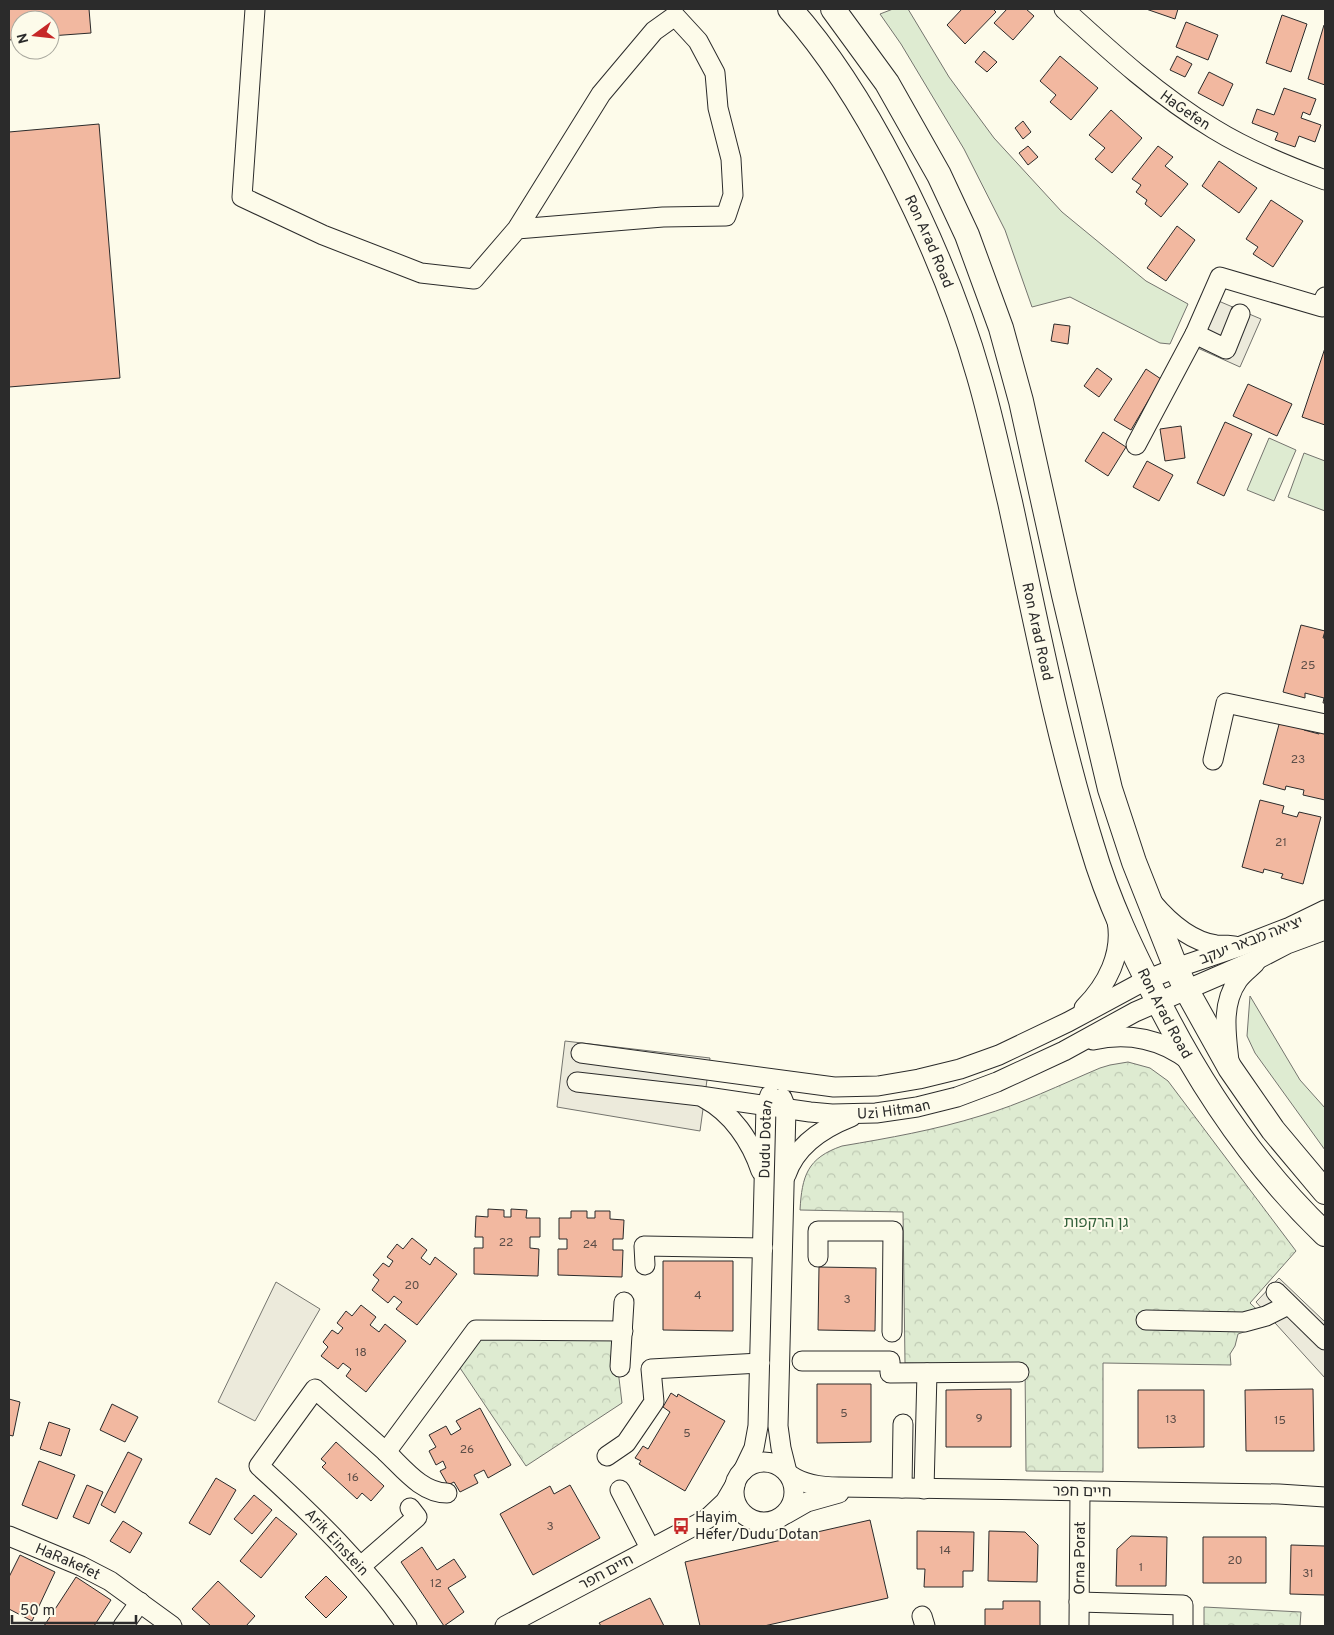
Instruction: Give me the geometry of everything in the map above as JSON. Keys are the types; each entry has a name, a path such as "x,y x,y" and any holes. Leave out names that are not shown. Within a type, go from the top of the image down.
{"main road":[{"name":"Ron Arad Road","path":"790,9 834,65 875,130 917,211 938,256 954,299 989,413 1070,770 1092,849 1114,908 1146,980 1174,1033 1215,1100 1256,1158 1325,1234"},
{"name":"Ron Arad Road","path":"833,9 887,83 939,174 967,235 994,310 1021,401 1110,789 1134,862 1181,978 1230,1068 1273,1130 1325,1192"}],"street":[{"path":"255,9 242,197 323,235 421,273 474,279 517,229 601,94 654,31 674,16 698,41 715,73 718,108 731,160 733,195 726,216 663,217 517,229"},
{"name":"HaGefen","path":"1064,9 1156,90 1214,129 1270,159 1325,180"},
{"path":"1136,445 1195,334 1220,276 1324,302"},
{"path":"1195,334 1226,349 1240,314"},
{"path":"1213,760 1226,703 1325,724"},
{"path":"1148,898 1164,916 1193,937 1214,944 1242,946"},
{"path":"1068,1022 1093,999 1103,986 1110,972 1119,943 1114,908"},
{"name":"יציאה מבאר יעקב","path":"1181,978 1242,946 1290,927 1325,910"},
{"path":"1181,978 1260,958 1287,944 1325,930"},
{"path":"1230,1068 1226,1029 1227,1002 1238,980 1260,958"},
{"name":"Uzi Hitman","path":"581,1053 812,1085 878,1086 940,1075 979,1062 1068,1022 1146,980 1181,978"},
{"name":"Uzi Hitman","path":"577,1082 700,1096 817,1113 863,1114 917,1107 957,1096 996,1082 1064,1051 1158,1001 1181,978"},
{"path":"1064,1051 1105,1038 1134,1036 1144,1038 1180,1053 1192,1063"},
{"name":"Dudu Dotan","path":"739,1478 753,1452 758,1432 766,1106 777,1080"},
{"name":"Dudu Dotan","path":"777,1080 786,1108 778,1426 780,1448 788,1473"},
{"path":"700,1096 720,1109 743,1134 758,1162 764,1184"},
{"path":"784,1184 792,1162 812,1138 840,1121 863,1114"},
{"path":"818,1256 818,1231 893,1231 892,1332"},
{"path":"645,1265 644,1246 763,1248"},
{"path":"1146,1320 1244,1322 1266,1316 1282,1299 1325,1340"},
{"path":"620,1367 624,1302"},
{"path":"448,1493 438,1493 424,1487 386,1452 476,1330 623,1331"},
{"path":"802,1361 890,1361 890,1373 1019,1372"},
{"path":"607,1456 626,1444 654,1402 650,1368 760,1363"},
{"path":"924,1489 927,1373"},
{"name":"Arik Einstein","path":"386,1452 315,1389 258,1466 297,1500 361,1566 407,1626"},
{"path":"902,1488 903,1424"},
{"path":"766,1462 775,1464 788,1473 794,1484 794,1499 785,1514 777,1520 767,1522 745,1516 737,1504 734,1495 739,1478 752,1464 766,1462"},
{"name":"חיים חפר","path":"788,1473 796,1480 813,1485 861,1488 1279,1494 1325,1497"},
{"name":"חיים חפר","path":"505,1626 707,1519 728,1498 739,1478"},
{"name":"חיים חפר","path":"785,1514 807,1502 861,1488"},
{"path":"620,1490 650,1548"},
{"name":"Orna Porat","path":"1079,1626 1080,1491"},
{"name":"חיים חפר","path":"1302,1496 1325,1505"},
{"path":"361,1566 417,1517 410,1508"},
{"name":"חיים חפר","path":"707,1519 734,1517 751,1519"},
{"name":"HaRakefet","path":"9,1536 81,1566 110,1581 172,1626"},
{"path":"123,1626 140,1602"},
{"path":"1079,1602 1184,1605 1183,1626"}],"green space":[{"path":"893,9 908,9 949,77 994,138 1062,212 1146,281 1188,304 1170,344 1160,343 1070,297 1032,307 1005,230 964,149 901,44 880,14"},
{"path":"1269,438 1296,450 1274,501 1247,490"},
{"path":"1304,453 1325,461 1325,511 1288,497"},
{"path":"1250,996 1300,1080 1325,1108 1325,1150 1255,1053 1247,1036"},
{"name":"גן הרקפות","path":"1128,1062 1150,1068 1168,1081 1296,1251 1250,1303 1271,1323 1238,1334 1235,1346 1230,1354 1231,1365 1103,1363 1103,1472 1026,1471 1025,1365 905,1363 903,1212 800,1210 802,1187 814,1163 821,1156 842,1146 963,1121 1025,1100 1100,1068"},
{"path":"481,1334 614,1337 622,1403 526,1466 458,1365"},
{"path":"1204,1607 1301,1612 1300,1626 1204,1626"}],"shaded area":[{"path":"1202,294 1261,319 1240,367 1182,341"},
{"path":"565,1041 710,1058 700,1131 557,1107"},
{"path":"1279,1278 1325,1322 1325,1378 1256,1302"},
{"path":"276,1282 320,1309 255,1421 218,1402"}],"building":[{"path":"9,9 89,9 91,33 60,35 60,10 10,10 9,40"},
{"path":"962,9 993,9 996,12 965,44 947,25"},
{"path":"1007,9 1026,9 1034,16 1013,40 994,23"},
{"path":"1146,9 1178,9 1175,19"},
{"path":"1282,15 1307,24 1291,72 1266,63"},
{"path":"1186,22 1218,35 1208,60 1176,47"},
{"path":"1325,25 1325,85 1308,79"},
{"path":"984,51 997,62 987,72 975,62"},
{"path":"1060,56 1098,88 1071,120 1050,102 1056,95 1040,81"},
{"path":"1177,56 1192,64 1185,77 1170,70"},
{"path":"1209,72 1233,84 1223,106 1198,93"},
{"path":"1284,88 1316,99 1310,115 1303,112 1301,118 1321,125 1315,142 1299,136 1295,147 1275,140 1278,133 1252,123 1257,109 1274,115"},
{"path":"1111,110 1142,138 1112,173 1095,159 1105,148 1089,135"},
{"path":"1023,121 1031,132 1023,139 1015,128"},
{"path":"99,124 120,378 9,387 9,132"},
{"path":"1028,146 1038,157 1028,165 1019,153"},
{"path":"1158,146 1173,157 1165,166 1188,184 1161,217 1145,204 1147,200 1136,192 1141,185 1132,179"},
{"path":"1219,161 1257,188 1239,213 1202,186"},
{"path":"1271,200 1303,221 1273,267 1253,254 1258,247 1246,239"},
{"path":"1177,226 1195,240 1166,281 1147,268"},
{"path":"1054,324 1070,326 1068,344 1051,341"},
{"path":"1325,348 1325,425 1302,417"},
{"path":"1097,368 1112,379 1099,397 1084,386"},
{"path":"1146,369 1161,379 1131,430 1114,420"},
{"path":"1248,384 1292,404 1277,436 1233,416"},
{"path":"1225,422 1252,434 1224,496 1197,483"},
{"path":"1181,426 1185,458 1165,461 1160,429"},
{"path":"1103,432 1126,447 1108,476 1085,461"},
{"path":"1147,461 1173,475 1159,501 1133,487"},
{"path":"1301,625 1325,631 1323,638 1325,638 1325,703 1323,703 1324,698 1305,693 1305,698 1283,692"},
{"path":"1281,717 1306,723 1304,730 1319,734 1320,728 1325,730 1325,800 1303,795 1304,790 1286,786 1285,790 1263,784"},
{"path":"1260,800 1284,806 1282,813 1297,817 1299,812 1321,817 1303,884 1281,878 1283,874 1264,869 1263,873 1242,867"},
{"path":"488,1209 504,1210 504,1217 511,1217 511,1209 527,1210 526,1218 540,1218 540,1237 530,1237 530,1248 539,1249 538,1276 474,1274 474,1248 483,1248 483,1237 475,1237 476,1216 488,1217"},
{"path":"571,1211 587,1211 587,1218 595,1218 595,1211 610,1211 610,1219 624,1220 623,1239 613,1239 613,1250 623,1250 622,1277 558,1275 558,1249 567,1249 567,1239 559,1239 559,1218 571,1218"},
{"path":"412,1238 427,1250 421,1258 430,1265 435,1257 457,1274 417,1325 396,1309 402,1302 394,1296 388,1303 372,1290 379,1280 373,1275 383,1263 389,1267 393,1261 387,1257 397,1244 403,1249"},
{"path":"663,1261 733,1261 733,1331 663,1330"},
{"path":"819,1267 876,1268 875,1331 818,1330"},
{"path":"361,1305 376,1317 370,1325 379,1332 385,1324 406,1341 366,1392 346,1376 351,1369 343,1363 338,1369 321,1356 328,1347 323,1342 332,1330 338,1334 343,1328 337,1323 346,1311 352,1316"},
{"path":"817,1384 871,1384 871,1442 817,1443"},
{"path":"1011,1389 1011,1447 946,1447 946,1390"},
{"path":"1313,1389 1314,1451 1246,1451 1245,1390"},
{"path":"1138,1390 1204,1390 1204,1447 1138,1448"},
{"path":"671,1393 677,1397 678,1394 725,1421 685,1491 639,1464 641,1461 635,1458 643,1446 648,1449 670,1412 663,1407"},
{"path":"9,1399 20,1402 13,1436 9,1435"},
{"path":"112,1404 138,1417 125,1442 100,1430"},
{"path":"480,1408 511,1465 488,1478 484,1470 474,1475 478,1483 460,1492 454,1482 448,1485 440,1471 446,1468 443,1461 436,1465 429,1451 436,1447 429,1435 446,1426 451,1435 461,1429 456,1421"},
{"path":"49,1422 70,1429 61,1456 40,1449"},
{"path":"336,1442 384,1486 371,1501 362,1493 357,1499 322,1467 326,1463 321,1459"},
{"path":"128,1452 142,1459 115,1513 101,1505"},
{"path":"39,1461 75,1475 57,1519 22,1505"},
{"path":"216,1478 236,1490 210,1535 189,1523"},
{"path":"87,1485 103,1492 89,1524 73,1517"},
{"path":"570,1485 600,1538 533,1575 500,1514 550,1486 554,1494"},
{"path":"254,1495 272,1510 252,1534 234,1519"},
{"path":"276,1517 297,1534 261,1578 240,1561"},
{"path":"870,1520 888,1598 764,1626 700,1626 685,1562"},
{"path":"123,1521 142,1533 130,1553 110,1541"},
{"path":"917,1531 974,1532 973,1571 963,1571 963,1587 924,1587 925,1569 917,1569"},
{"path":"989,1531 1025,1532 1038,1545 1037,1582 988,1581"},
{"path":"1131,1536 1167,1537 1166,1586 1116,1586 1117,1549"},
{"path":"1203,1537 1266,1537 1266,1583 1203,1583"},
{"path":"1291,1545 1325,1546 1325,1595 1290,1594"},
{"path":"422,1547 437,1570 454,1559 466,1577 448,1588 464,1612 444,1626 401,1562"},
{"path":"20,1555 55,1572 32,1621 9,1609 9,1577"},
{"path":"326,1576 347,1597 326,1618 305,1597"},
{"path":"76,1577 111,1600 94,1626 44,1626"},
{"path":"218,1581 255,1616 246,1626 211,1626 192,1609"},
{"path":"650,1598 664,1626 601,1626 599,1623"},
{"path":"1003,1601 1040,1601 1040,1626 985,1626 985,1609 1003,1609"}],"place":[{"name":"Hayim Hefer/Dudu Dotan","path":"681,1526"}]}
